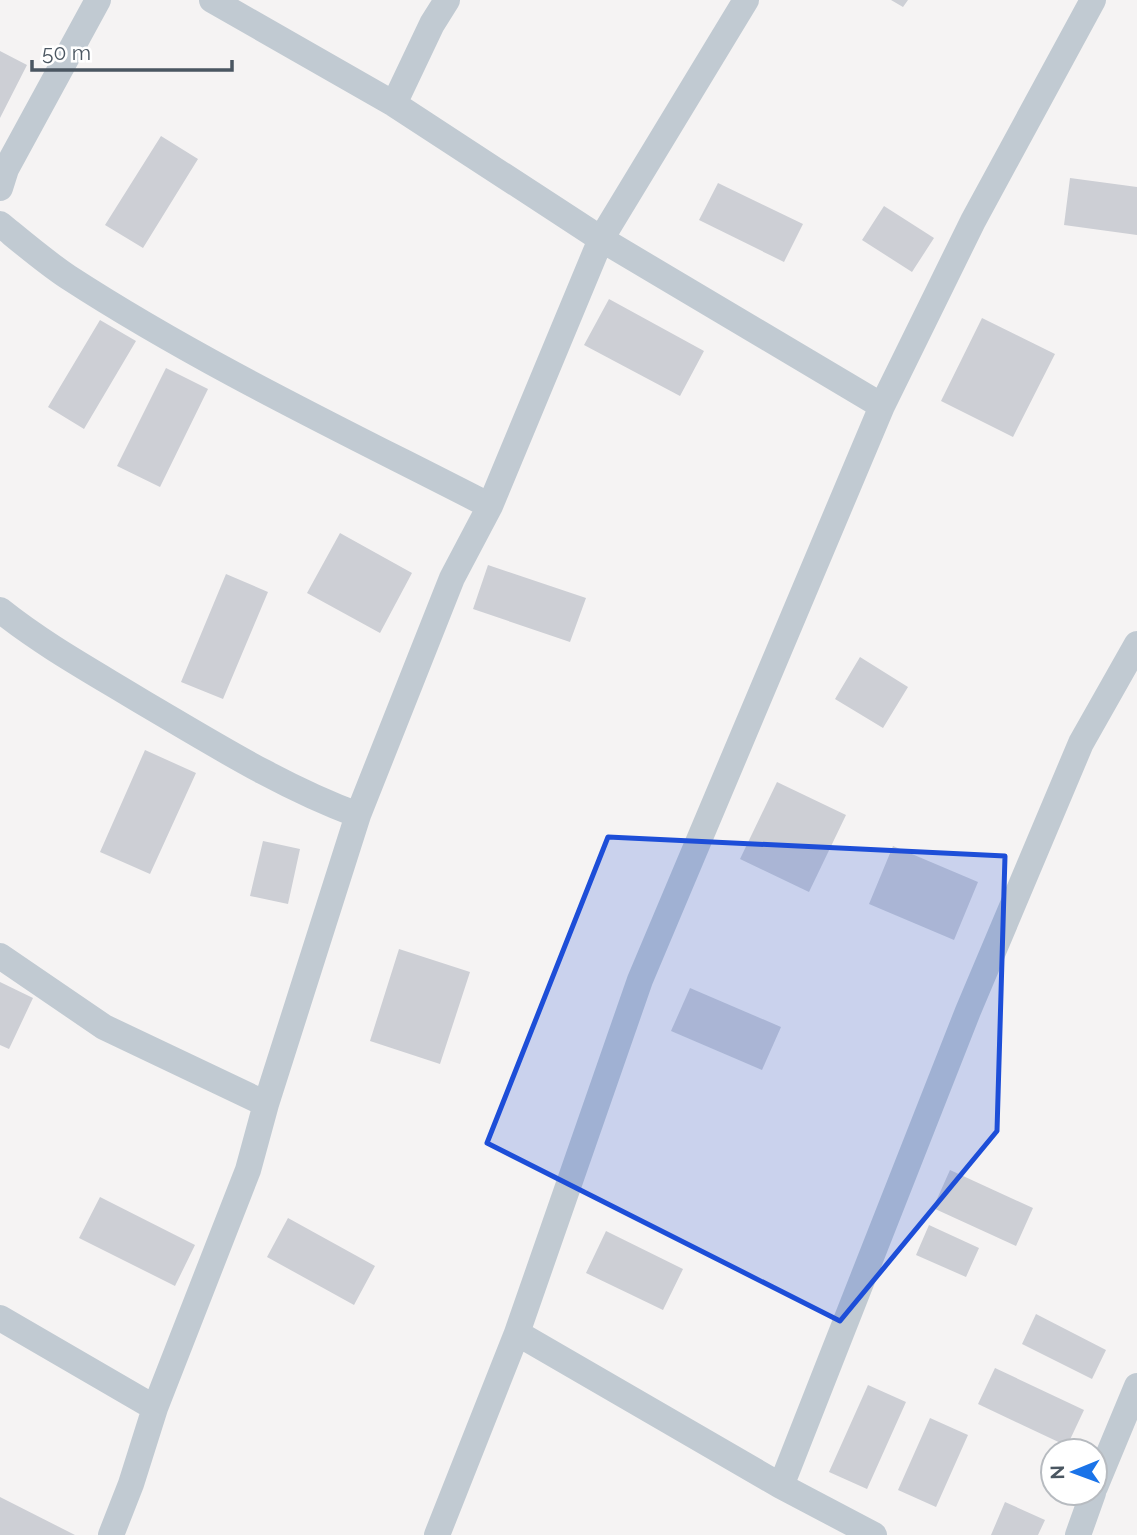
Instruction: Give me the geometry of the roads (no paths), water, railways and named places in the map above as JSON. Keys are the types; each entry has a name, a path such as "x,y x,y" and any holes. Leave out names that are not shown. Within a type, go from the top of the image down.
{"street":[{"path":"0,188 6,169 98,0"},
{"path":"212,0 394,104 601,239 882,406"},
{"path":"394,104 432,24 447,0"},
{"path":"111,1535 131,1484 155,1408 248,1170 266,1104 358,815 452,578 490,506 601,239 746,0"},
{"path":"438,1535 517,1333 640,980 882,406 973,220 1093,0"},
{"path":"0,225 66,276 188,348 320,421 490,506"},
{"path":"0,610 30,635 219,747 314,799 358,815"},
{"path":"781,1486 990,960 1082,743 1137,644"},
{"path":"0,956 104,1027 266,1104"},
{"path":"0,1318 155,1408"},
{"path":"517,1333 781,1486 874,1535"},
{"path":"1109,1453 1137,1386"},
{"path":"1078,1535 1088,1507"}]}
